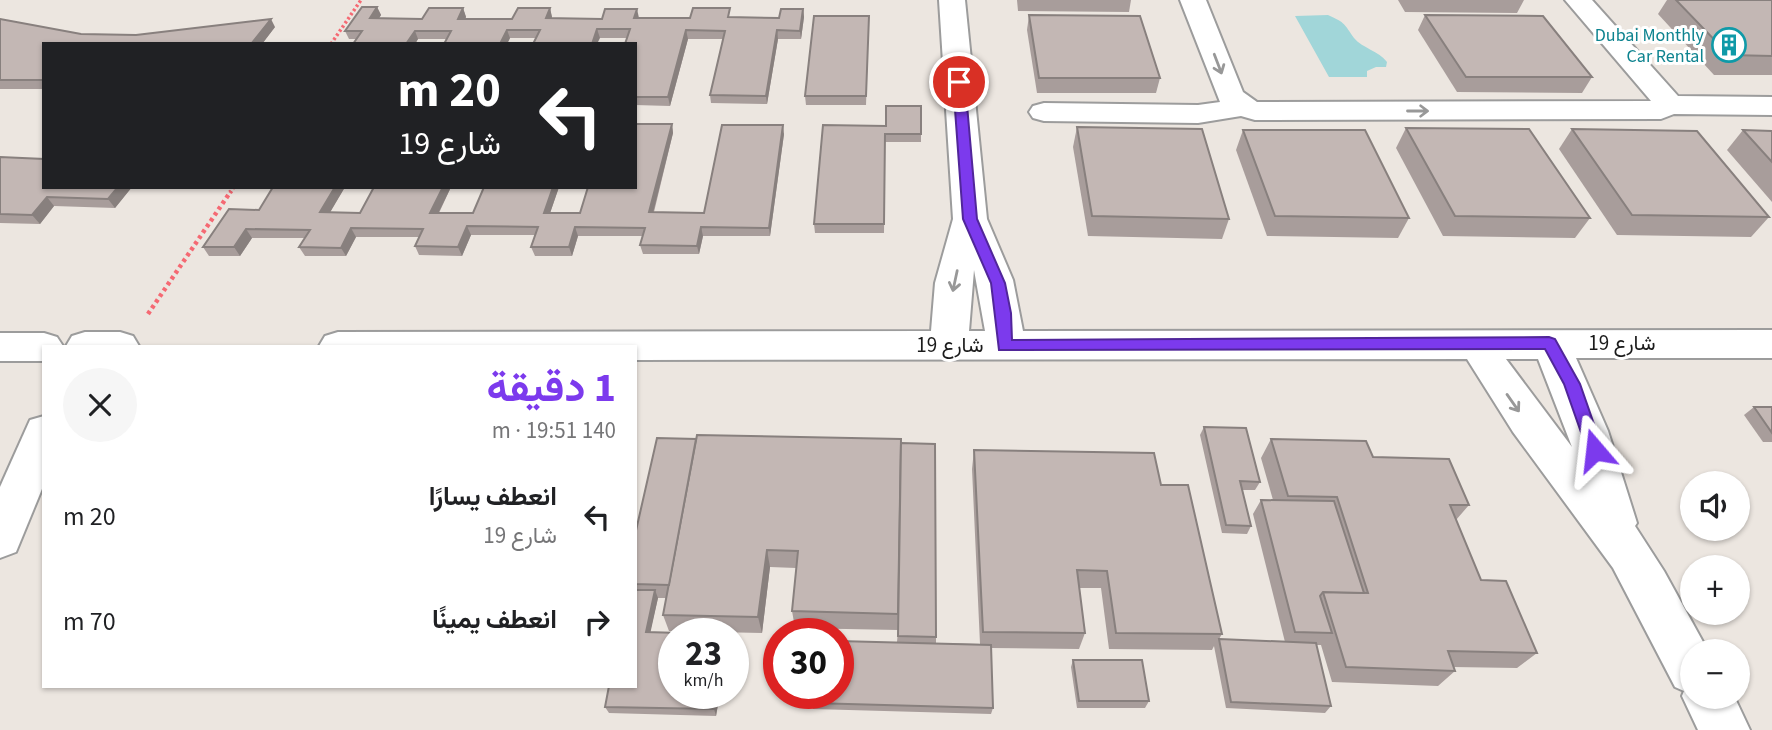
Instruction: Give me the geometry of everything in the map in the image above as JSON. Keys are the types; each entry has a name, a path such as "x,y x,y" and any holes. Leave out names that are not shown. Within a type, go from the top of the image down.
{"street":[{"path":"953,0 970,219 998,283 1004,313 1005,345"},
{"path":"1193,0 1230,95 1242,107"},
{"path":"1577,0 1661,94 1667,105"},
{"path":"1044,112 1198,114 1242,107 1268,112 1622,111 1661,110 1667,105 1772,106"},
{"path":"949,345 953,283 970,219"},
{"path":"89,345 131,335"},
{"path":"1549,343 1572,384 1588,427 1621,541"},
{"path":"1478,344 1500,384 1530,427 1621,541 1680,648"},
{"name":"شارع 19","path":"637,346 1772,344"},
{"path":"0,347 42,347"},
{"path":"0,540 42,437"},
{"path":"0,540 42,498"},
{"path":"1714,709 1725,730"}],"path":[{"path":"332,42 361,0"},
{"path":"131,335 233,189"}],"water":[{"path":"1328,15 1344,24 1357,41 1384,58 1386,67 1367,71 1367,77 1329,77 1295,16"}],"building":[{"path":"1676,0 1772,0 1772,56 1729,55"},
{"path":"362,7 377,7 370,18 422,19 429,8 463,8 458,19 512,19 518,8 550,8 546,18 602,19 605,9 637,9 634,18 690,18 693,8 730,8 728,17 779,18 781,9 803,9 800,31 777,30 766,96 710,95 725,31 686,30 668,97 637,97 637,42 626,42 630,29 597,29 593,42 534,42 540,30 507,30 501,42 445,42 451,31 415,31 407,42 354,42 362,31 345,31"},
{"path":"1029,15 1140,16 1160,78 1039,78"},
{"path":"1425,15 1543,16 1592,77 1466,77"},
{"path":"814,16 869,16 866,96 805,96"},
{"path":"0,19 81,34 136,35 271,19 253,42 42,42 42,80 0,80"},
{"path":"886,106 921,106 921,134 885,134 884,224 814,224 823,125 886,126"},
{"path":"637,124 672,124 649,212 704,213 722,125 783,125 769,228 701,227 697,246 640,245 645,228 575,227 569,247 531,247 538,227 467,226 458,247 415,246 423,229 351,228 341,248 299,247 310,230 246,229 234,247 203,247 229,209 259,210 272,189 334,189 320,212 360,213 373,189 442,189 430,213 473,213 483,189 552,189 544,213 580,213 587,189 637,189"},
{"path":"1077,127 1202,129 1229,219 1092,216"},
{"path":"1406,128 1529,129 1590,218 1455,216"},
{"path":"1572,129 1697,131 1769,217 1632,215"},
{"path":"1243,130 1365,130 1409,218 1275,216"},
{"path":"1743,130 1772,131 1772,162"},
{"path":"0,157 42,159 42,189 116,189 108,199 47,197 32,215 0,214"},
{"path":"1754,407 1772,407 1772,433"},
{"path":"1204,427 1246,428 1260,482 1240,481 1251,526 1226,525"},
{"path":"697,435 901,439 898,614 792,611 798,551 767,550 758,617 663,615"},
{"path":"657,438 696,439 669,585 637,584 637,526"},
{"path":"1271,439 1366,441 1373,457 1449,459 1469,505 1450,505 1481,580 1506,581 1537,653 1448,651 1455,671 1346,667 1323,592 1368,593 1337,497 1288,496"},
{"path":"901,443 935,444 936,637 898,636"},
{"path":"974,450 1154,453 1161,485 1188,485 1222,634 1116,633 1107,571 1077,570 1085,633 983,632"},
{"path":"1261,500 1334,501 1364,593 1323,592 1320,596 1332,633 1295,632"},
{"path":"637,590 655,590 646,632 658,632 658,708 605,707 609,688 637,688"},
{"path":"1219,639 1316,643 1331,706 1231,702"},
{"path":"854,641 991,645 993,708 854,704"},
{"path":"1073,660 1142,660 1149,701 1079,701"}],"place":[{"name":"Dubai Monthly Car Rental","path":"1729,45"}],"route":[{"path":"959,82 970,219 998,283 1004,313 1005,345 1549,343 1572,384 1595,450"}]}
